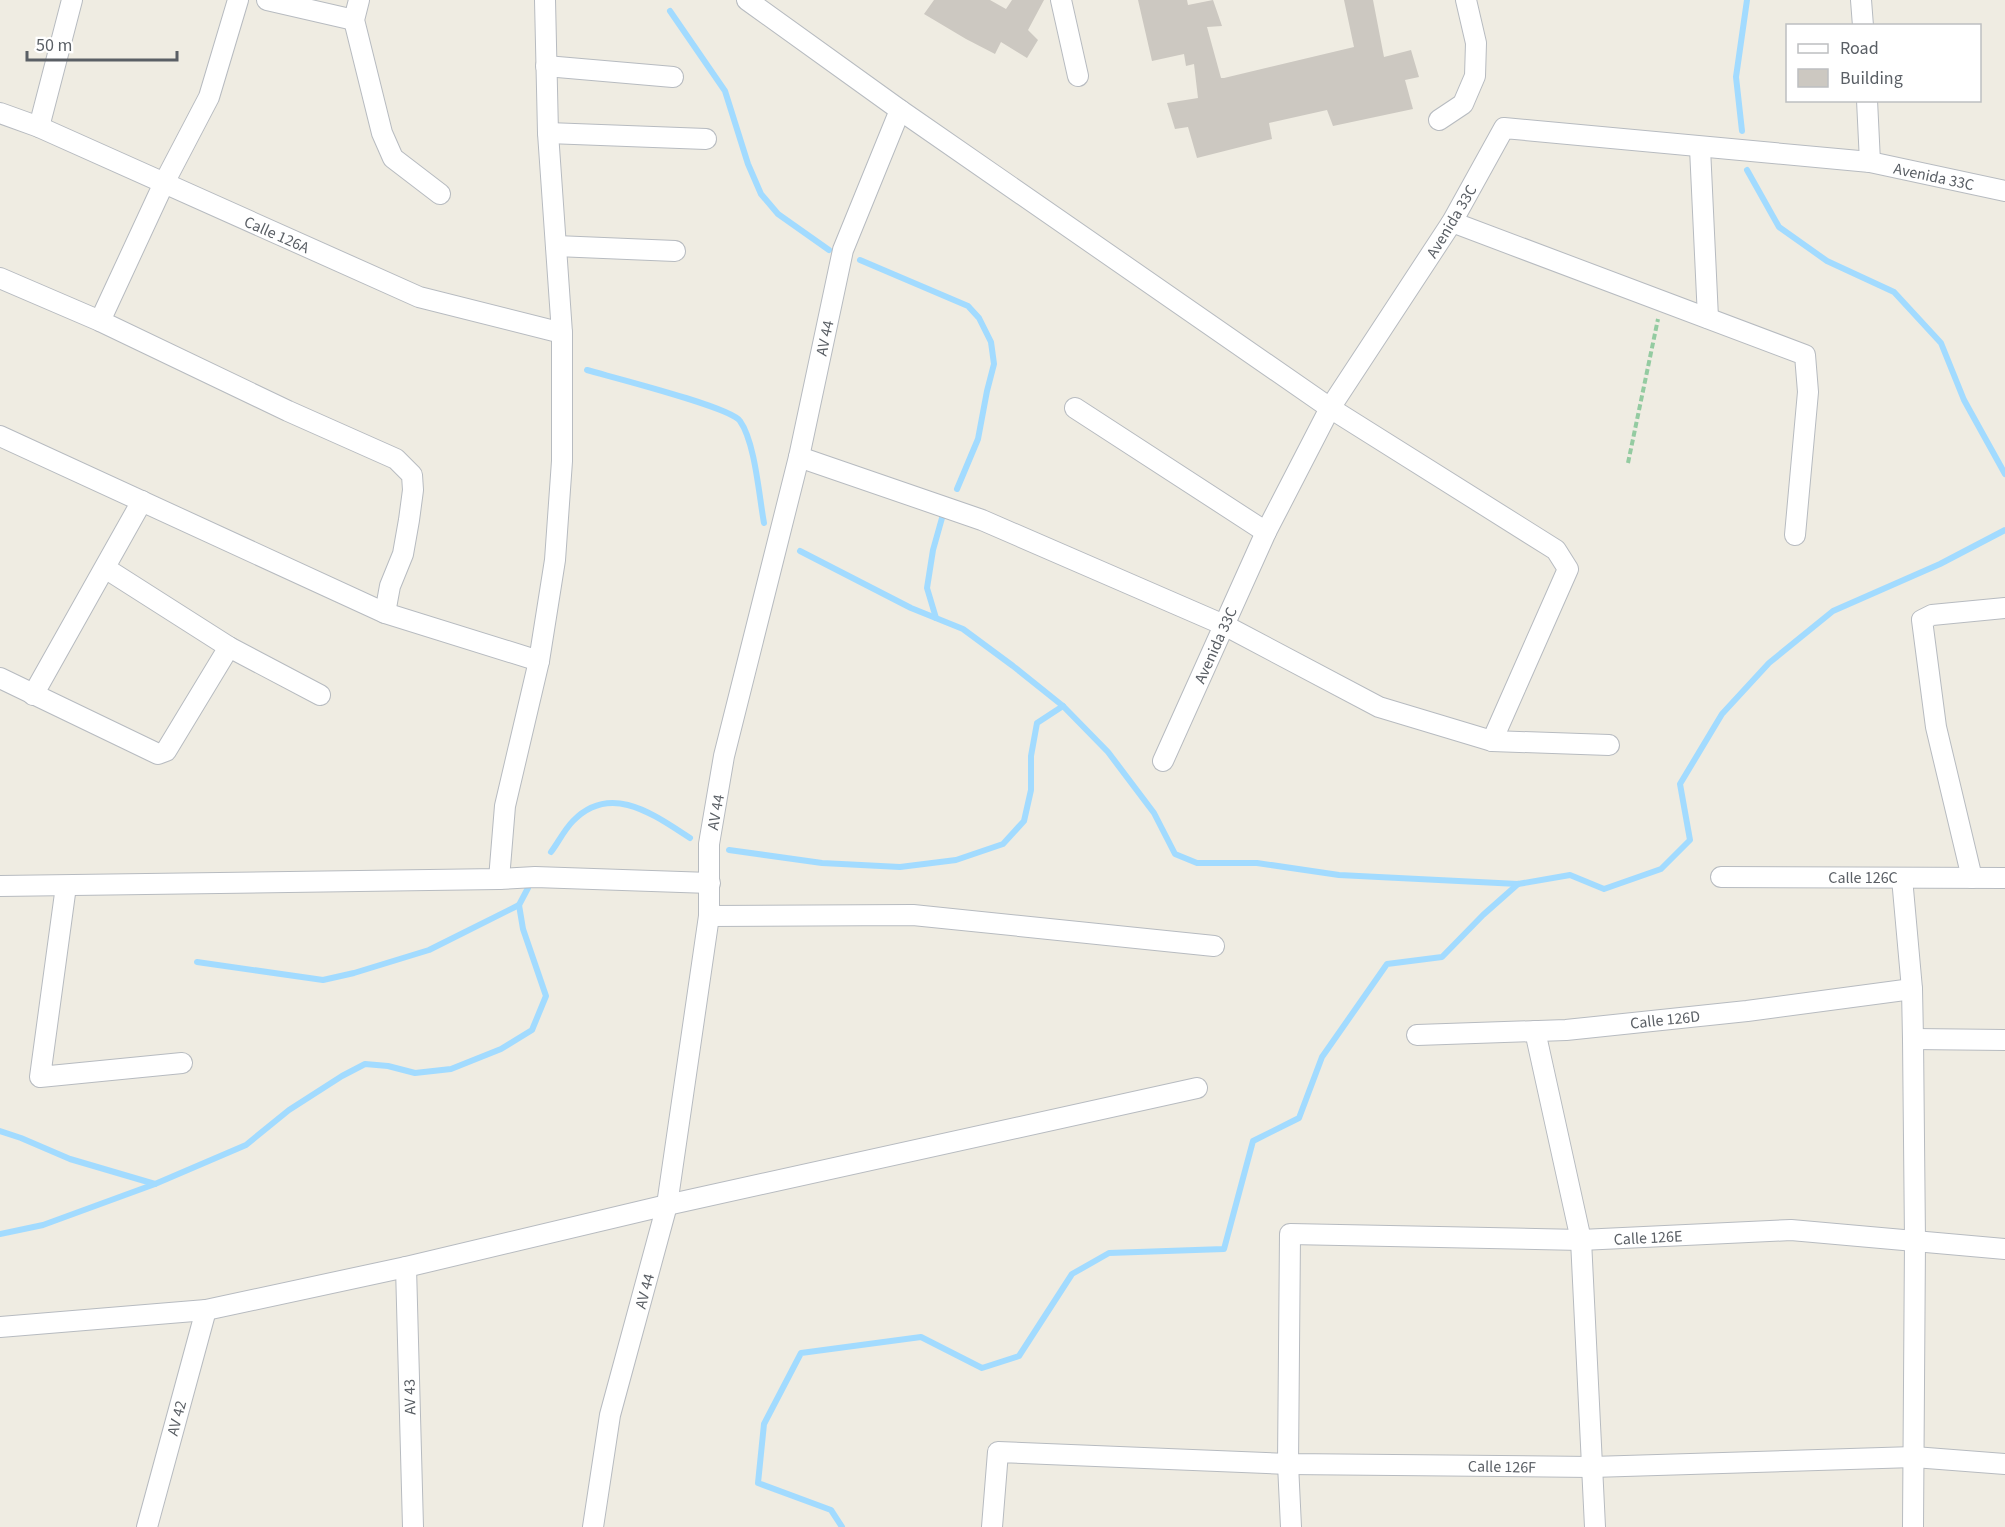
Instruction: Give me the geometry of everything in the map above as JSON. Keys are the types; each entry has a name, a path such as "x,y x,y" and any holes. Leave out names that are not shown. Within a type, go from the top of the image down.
{"street":[{"path":"39,127 72,0"},
{"path":"100,321 164,183 209,98 238,0"},
{"path":"267,0 354,20"},
{"path":"359,0 354,20 382,133 393,158 440,194"},
{"path":"499,879 505,806 539,661 555,560 561,483 562,333 548,133 545,0"},
{"path":"747,0 900,110 1330,408 1556,550 1568,569 1492,741"},
{"path":"1060,0 1078,76"},
{"path":"1439,120 1463,104 1475,76 1476,43 1466,0"},
{"path":"1861,0 1863,24"},
{"path":"546,66 673,77"},
{"path":"1867,102 1870,162"},
{"name":"AV 44","path":"593,1527 610,1415 667,1205 709,916 709,844 724,756 799,457 843,250 900,110"},
{"name":"Calle 126A","path":"0,113 39,127 419,297 562,333"},
{"name":"Avenida 33C","path":"1164,760 1266,532 1330,408 1452,222 1504,128 1870,162 2005,191"},
{"path":"548,133 706,139"},
{"path":"1700,148 1708,318"},
{"path":"1452,222 1805,355 1808,392 1795,535"},
{"path":"556,246 675,251"},
{"path":"0,278 100,321 288,411 396,459 412,475 411,510 403,554 390,586 385,613"},
{"path":"1075,408 1266,532"},
{"path":"0,436 385,613 539,661"},
{"path":"799,457 982,520 1224,625 1379,707 1492,741 1610,745"},
{"path":"33,695 142,501"},
{"path":"105,568 229,647 320,695"},
{"path":"1972,878 1936,727 1922,620 1932,615 2005,608"},
{"path":"0,678 158,754 166,751 229,647"},
{"path":"0,886 535,877 710,883"},
{"name":"Calle 126C","path":"1721,877 2005,878"},
{"path":"1902,878 1912,989 1913,1040 1915,1241 1913,1527"},
{"path":"66,886 40,1077 182,1063"},
{"path":"709,916 914,915 1214,946"},
{"name":"Calle 126D","path":"1418,1035 1535,1031 1747,1011 1912,989"},
{"path":"1535,1031 1581,1240 1595,1527"},
{"path":"1913,1040 2005,1040"},
{"path":"0,1327 206,1310 1197,1088"},
{"name":"Calle 126E","path":"1288,1464 1290,1233 1581,1240 1791,1230 2005,1249"},
{"name":"AV 43","path":"406,1267 413,1527"},
{"name":"AV 42","path":"147,1527 206,1310"},
{"name":"Calle 126F","path":"992,1527 998,1452 1288,1464 1592,1467 1914,1457 2005,1464"},
{"path":"1288,1464 1291,1527"}],"path":[{"path":"1628,463 1661,301"}],"building":[{"path":"934,0 990,0 1006,9 1012,0 1044,0 1028,30 1038,40 1027,58 1001,42 995,54 924,14"},
{"path":"1138,0 1187,0 1188,5 1213,0 1222,26 1207,27 1221,78 1224,78 1354,47 1344,0 1373,0 1384,57 1411,50 1419,77 1405,80 1413,109 1333,126 1327,110 1269,123 1272,139 1197,158 1188,127 1175,129 1167,103 1198,98 1194,64 1186,66 1184,54 1152,61"}],"waterway":[{"path":"1742,131 1736,77 1747,0"},
{"path":"670,11 725,91 748,164 761,194 778,214 829,250"},
{"path":"1747,170 1779,227 1827,261 1894,292 1941,343 1964,400 2005,474"},
{"path":"860,260 968,306 979,318 991,342 994,364 978,439 957,489"},
{"path":"587,370 716,408 740,421 753,455 764,523"},
{"path":"936,618 927,588 933,550 942,518"},
{"path":"800,551 911,608 963,629 1063,706 1108,752 1154,813 1175,854 1197,863 1257,863 1339,875 1518,884 1570,875 1604,889 1661,869 1690,840 1680,784 1722,714 1769,663 1833,611 1940,564 2005,530"},
{"path":"729,850 822,863 900,867 956,860 1003,844 1024,821 1031,790 1031,756 1037,723 1063,706"},
{"path":"551,852 573,821 587,810 602,804 617,803 632,806 662,820 690,838"},
{"path":"842,1527 831,1510 758,1483 764,1424 801,1353 921,1337 982,1368 1019,1356 1072,1274 1109,1253 1224,1249 1253,1141 1299,1118 1322,1057 1387,964 1442,957 1483,915 1518,884"},
{"path":"0,1234 43,1225 155,1184 246,1145 289,1110 365,1064 388,1066 415,1073 451,1069 501,1049 532,1030 546,996 523,929 519,905 528,888"},
{"path":"197,962 323,980 429,950 519,905"},
{"path":"0,1131 70,1159 155,1184"}]}
